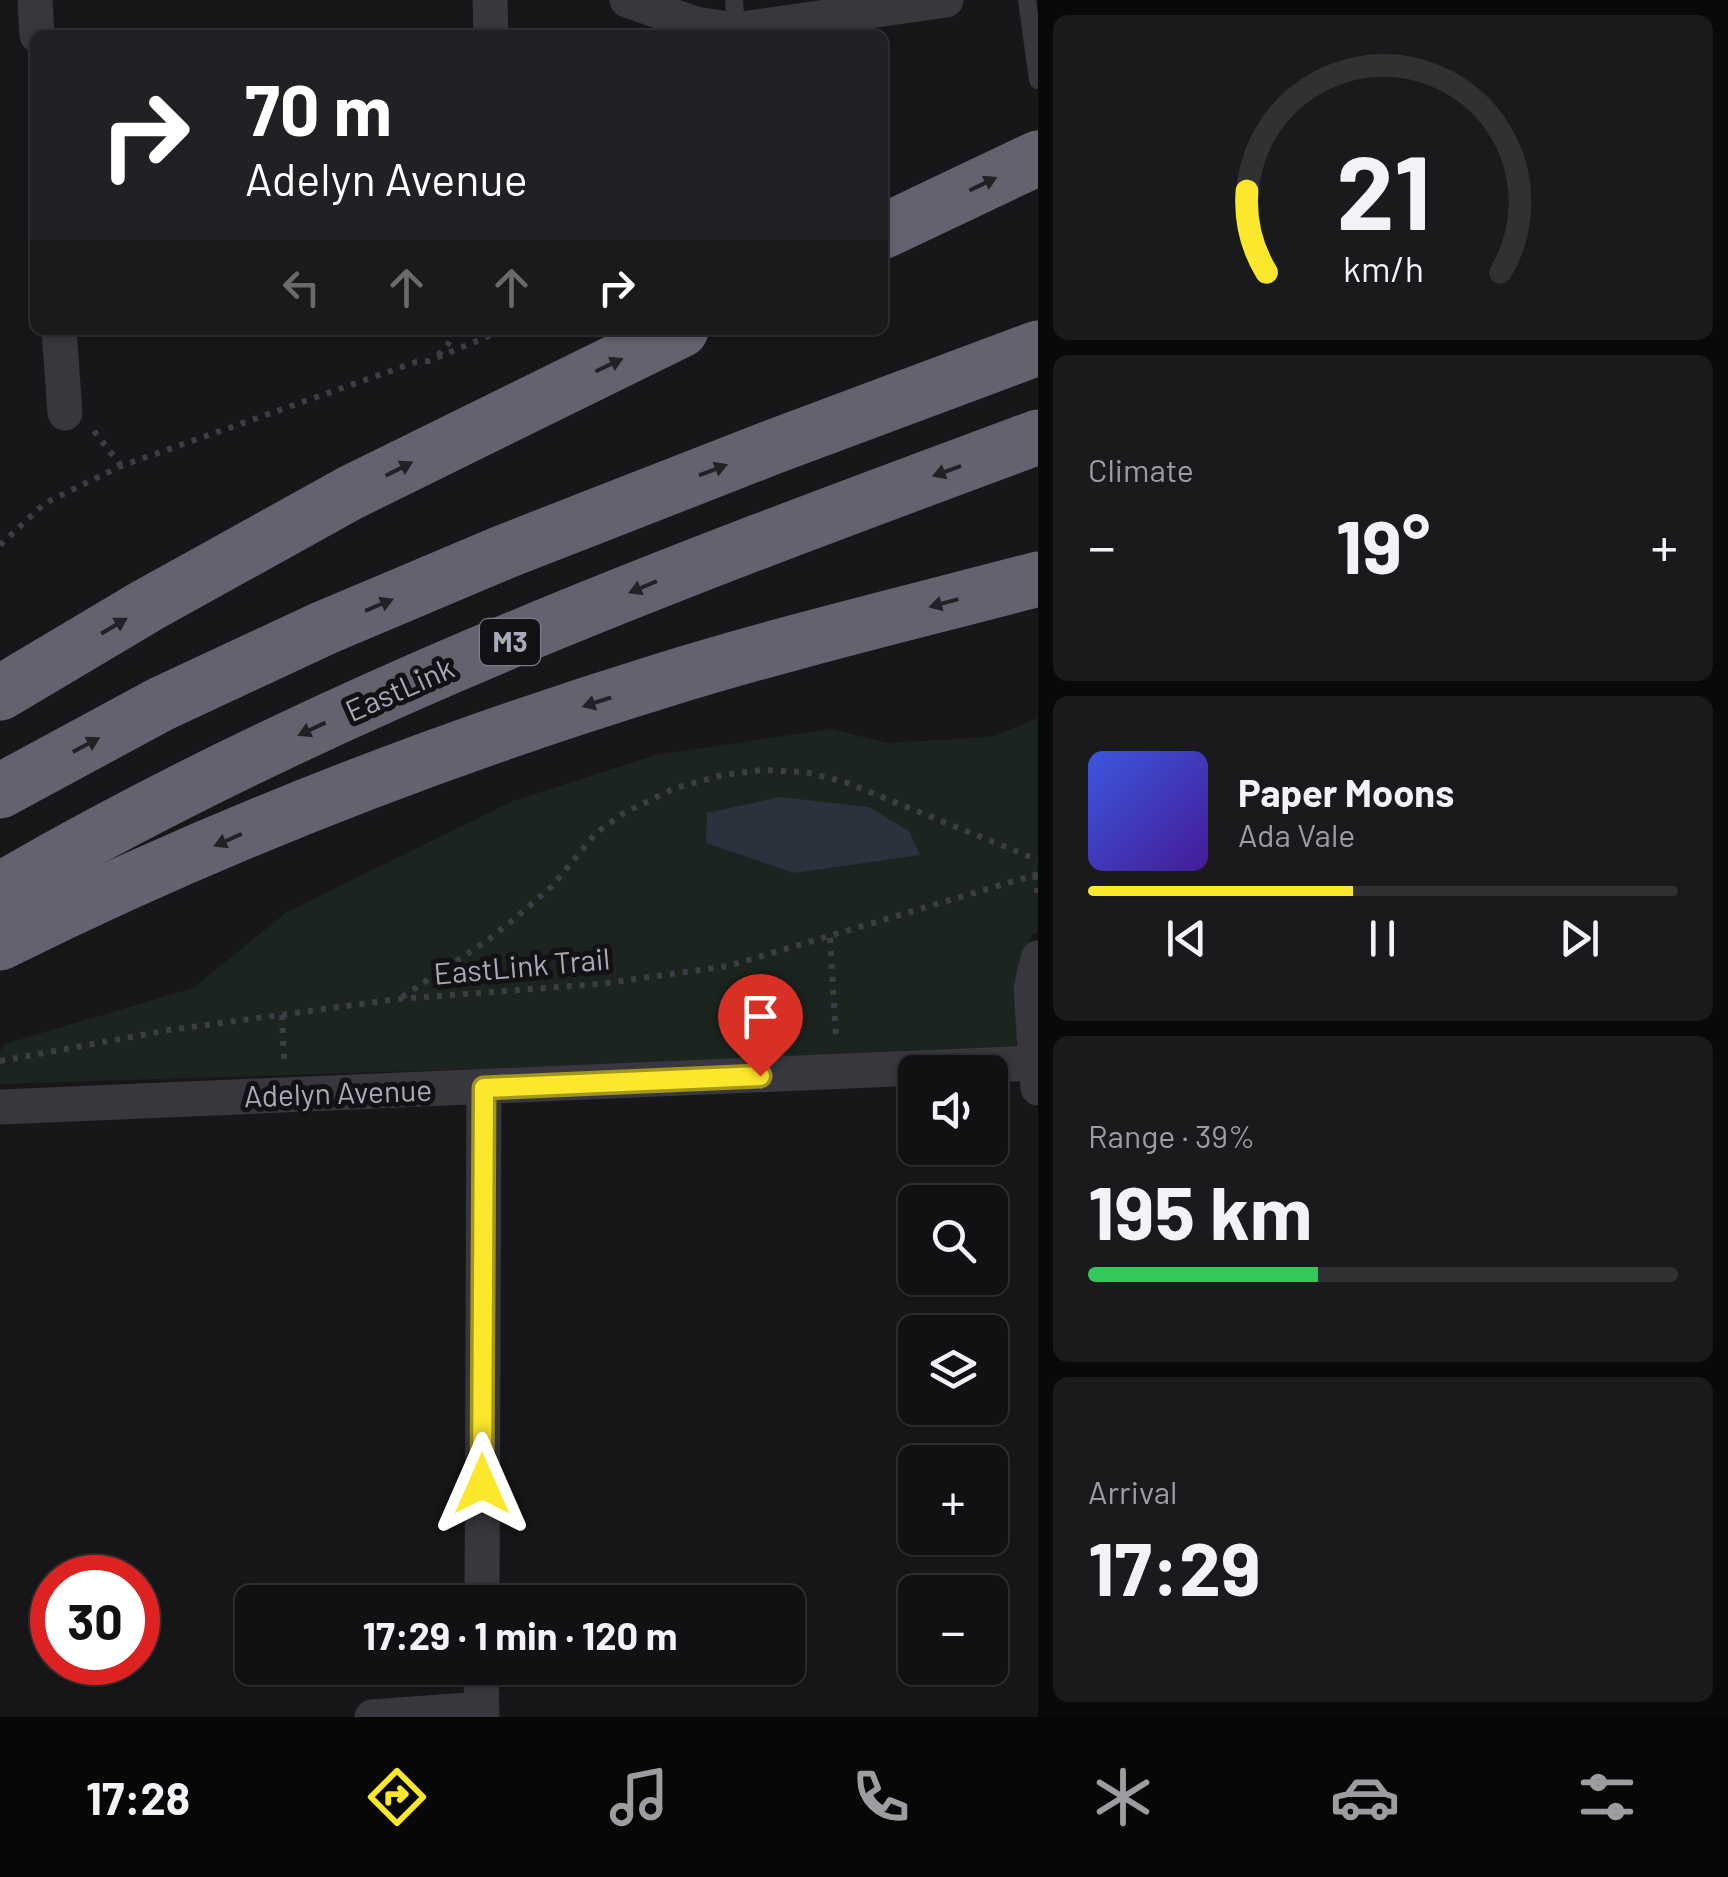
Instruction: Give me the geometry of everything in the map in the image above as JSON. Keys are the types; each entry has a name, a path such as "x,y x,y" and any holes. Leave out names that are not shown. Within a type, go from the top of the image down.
{"highway":[{"path":"888,229 1038,158"},
{"path":"0,693 350,493 672,335"},
{"path":"0,791 162,704 324,628 504,552 1038,348"},
{"name":"EastLink","path":"0,890 80,843 213,776 454,666 656,581 1038,437"},
{"path":"0,943 332,796 546,718 786,644 1038,579"}],"street":[{"path":"35,0 37,30"},
{"path":"490,0 491,30"},
{"path":"627,0 695,24 735,15 946,0"},
{"path":"59,335 65,412"},
{"path":"1037,1076 1031,989 1038,958"},
{"name":"Adelyn Avenue","path":"0,1107 838,1072 1037,1076"},
{"path":"482,1585 484,1088"},
{"path":"372,1717 482,1713 482,1685"}],"lane":[{"path":"1027,0 1038,80"}],"path":[{"path":"429,361 446,349 454,335"},
{"path":"0,545 44,502 121,466 416,362 429,361 491,335"},
{"path":"398,999 519,915 552,886 596,833 624,813 675,788 723,775 762,770 805,772 844,782 1037,860"},
{"path":"1036,875 1038,896"},
{"name":"EastLink Trail","path":"0,1061 169,1030 398,999 668,976 728,966 1036,875"},
{"path":"830,938 838,1072"}],"shaded area":[{"path":"1038,718 1038,932 1032,934 1021,976 1022,1052 0,1084 0,1051 5,1044 193,988 287,912 513,801 656,755 831,729 887,743 990,737"}],"water":[{"path":"780,797 869,807 909,831 920,855 794,873 706,843 707,813"}],"route":[{"path":"482,1484 484,1088 760,1076"}]}
